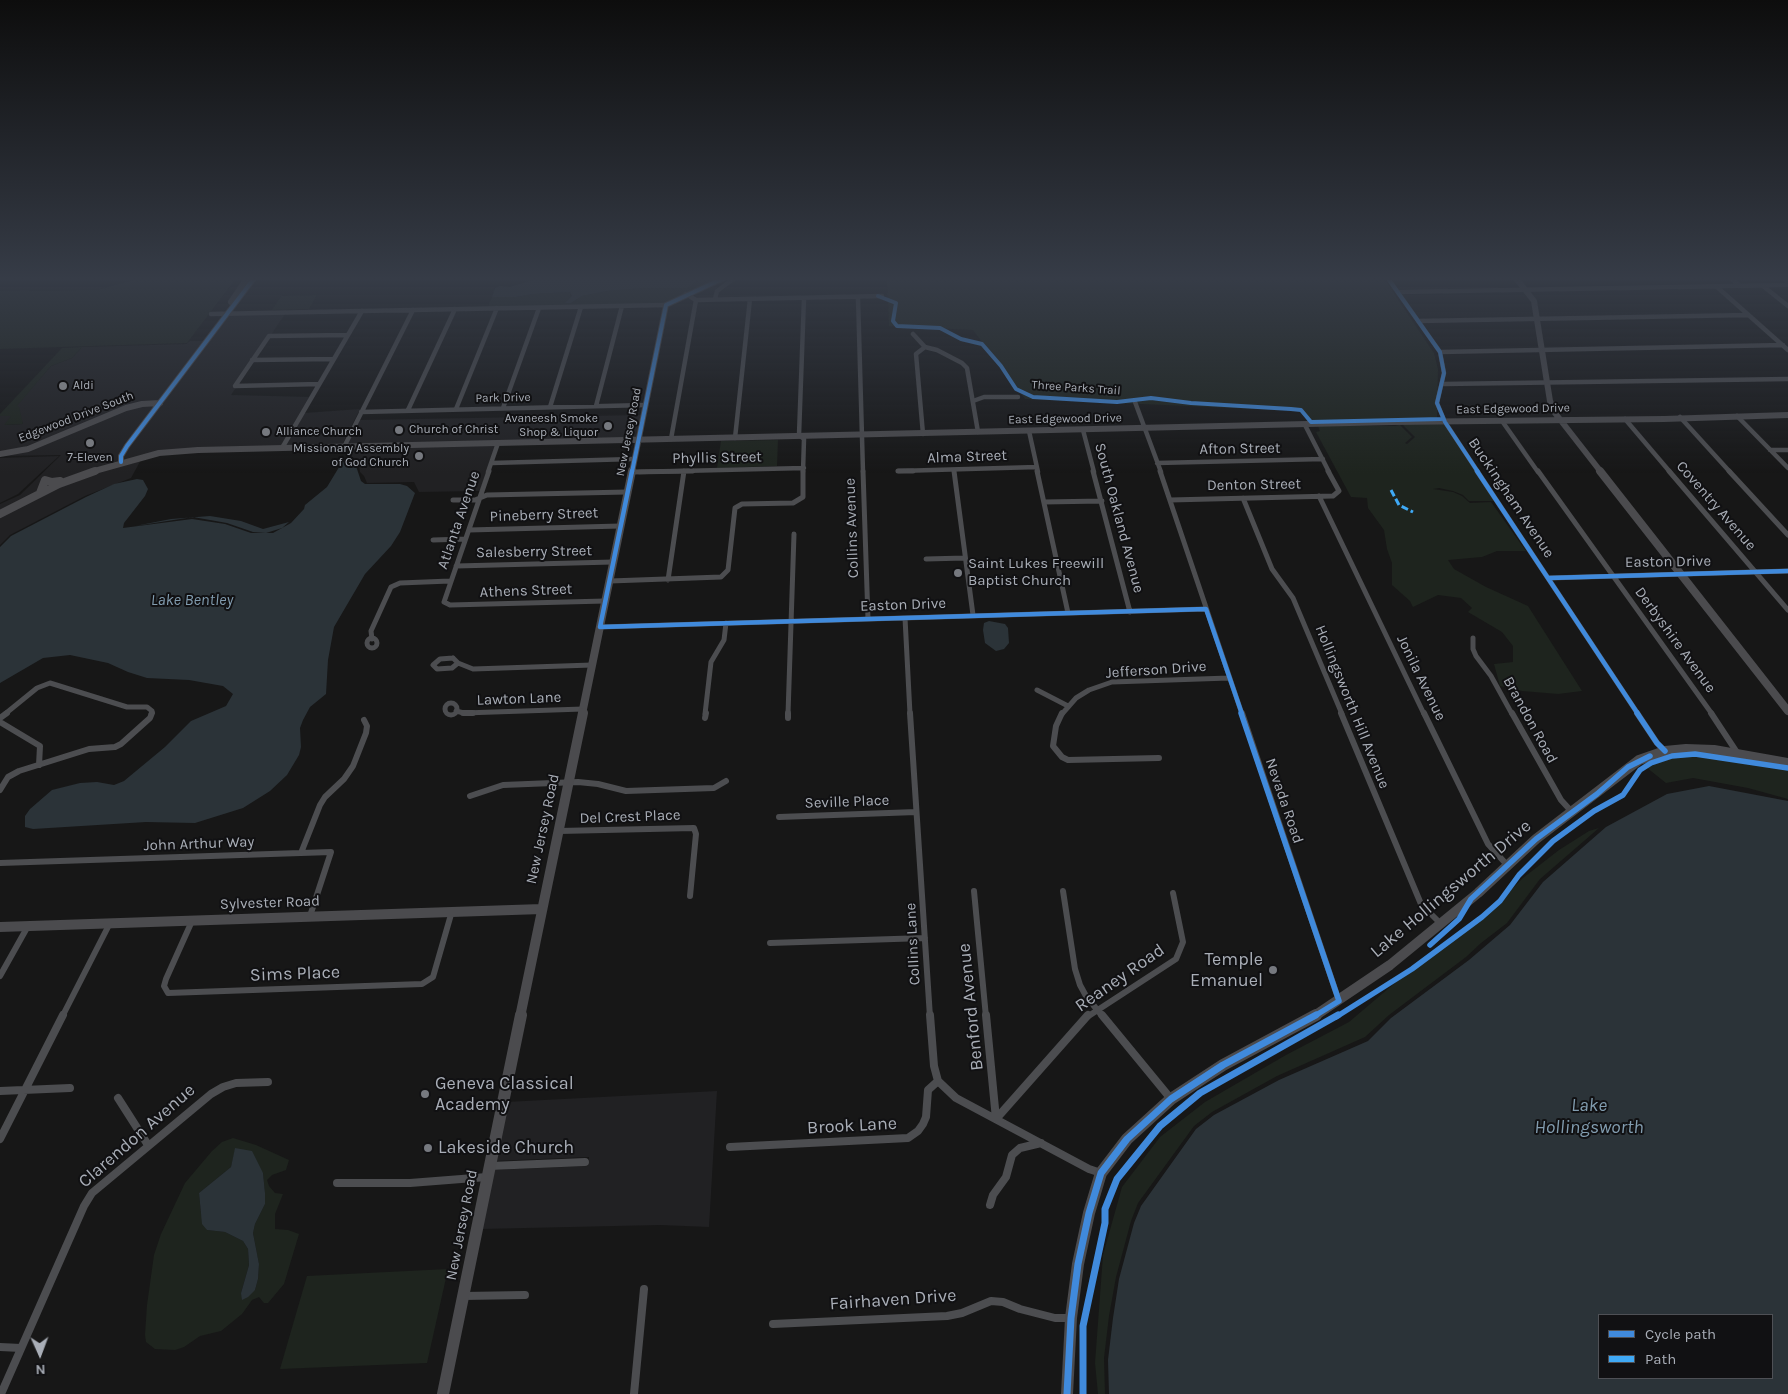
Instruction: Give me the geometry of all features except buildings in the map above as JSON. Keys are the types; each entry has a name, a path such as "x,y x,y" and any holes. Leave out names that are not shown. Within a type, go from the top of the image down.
{"street":[{"path":"121,462 121,456 127,446 206,342"},
{"path":"264,342 235,386 319,384"},
{"path":"282,448 343,342"},
{"path":"344,447 397,342"},
{"path":"408,410 440,342"},
{"path":"456,409 483,342"},
{"path":"503,408 527,342"},
{"path":"550,407 570,342"},
{"path":"596,406 613,342"},
{"name":"New Jersey Road","path":"443,1394 658,342"},
{"path":"671,439 688,342"},
{"path":"737,438 746,342"},
{"path":"610,581 717,578 724,576 728,570 735,508 742,504 797,502 802,498 804,439 799,433 802,342"},
{"name":"Collins Avenue","path":"859,342 868,619"},
{"path":"920,342 925,347 937,350 965,366 970,375 978,432"},
{"name":"Buckingham Avenue","path":"1433,342 1440,352 1443,364 1443,384 1437,403 1445,422 1656,743 1664,751"},
{"path":"1544,342 1550,383 1563,419 1756,665 1788,711"},
{"path":"1779,342 1788,350"},
{"path":"1440,352 1782,345"},
{"path":"923,434 916,354 925,347"},
{"path":"252,360 333,359"},
{"path":"1443,384 1788,379"},
{"path":"973,401 984,397 1018,397"},
{"name":"Nevada Road","path":"1135,402 1146,428 1228,678 1339,1000"},
{"name":"Edgewood Drive South","path":"0,454 28,449 126,408 142,404 160,403"},
{"name":"Park Drive","path":"361,412 645,405"},
{"name":"East Edgewood Drive","path":"0,514 70,479 121,462 182,451 1788,415"},
{"path":"1737,416 1788,468"},
{"path":"1680,417 1788,535"},
{"name":"Coventry Avenue","path":"1627,418 1788,610"},
{"name":"Derbyshire Avenue","path":"1502,421 1614,576 1738,754"},
{"path":"1305,425 1323,459"},
{"name":"South Oakland Avenue","path":"1083,430 1130,612"},
{"path":"1029,431 1068,612"},
{"name":"Atlanta Avenue","path":"448,605 444,602 450,581 498,443"},
{"path":"1770,450 1788,450"},
{"name":"Afton Street","path":"1157,463 1323,459"},
{"name":"Denton Street","path":"1170,500 1333,496 1339,492 1323,459"},
{"path":"492,463 633,460"},
{"name":"Phyllis Street","path":"631,472 804,468"},
{"name":"Alma Street","path":"898,471 1037,468"},
{"path":"954,470 973,615"},
{"path":"668,580 684,471"},
{"path":"453,500 475,500 480,497 627,492"},
{"name":"Jonila Avenue","path":"1318,496 1481,830 1497,856 1508,866"},
{"name":"Hollingsworth Hill Avenue","path":"1243,498 1272,569 1293,598 1421,904 1441,924"},
{"path":"1044,502 1102,501"},
{"name":"Pineberry Street","path":"469,530 620,526"},
{"path":"788,718 794,534"},
{"path":"433,540 465,539"},
{"path":"926,559 965,558"},
{"name":"Salesberry Street","path":"456,566 613,562"},
{"name":"Easton Drive","path":"1549,578 1788,571"},
{"path":"372,639 371,631 391,587 400,583 450,581"},
{"name":"Athens Street","path":"448,605 605,601"},
{"name":"Easton Drive","path":"600,627 1206,609"},
{"name":"Collins Lane","path":"905,618 924,938 932,1046 938,1081"},
{"path":"706,718 711,662 724,640 726,623"},
{"name":"Brandon Road","path":"1473,638 1473,648 1476,656 1485,665 1496,683 1561,800 1572,812"},
{"path":"458,663 472,669 592,666"},
{"path":"1756,665 1788,701"},
{"name":"Jefferson Drive","path":"1159,758 1076,761 1062,757 1053,746 1056,726 1062,713 1068,706 1089,690 1112,682 1228,678"},
{"path":"0,790 13,774 89,749 115,747 150,718 152,711 147,707 127,707 50,683 37,688 0,720 40,746 39,765"},
{"path":"1037,690 1068,706"},
{"name":"Lawton Lane","path":"456,711 464,713 583,709"},
{"path":"301,853 320,805 325,797 344,779 353,766 366,734 367,726 364,720"},
{"name":"Lake Hollingsworth Drive","path":"1067,1394 1070,1318 1089,1214 1100,1173 1127,1139 1171,1099 1223,1065 1318,1014 1390,964 1478,893 1536,839 1597,794 1628,766 1639,760 1664,751 1697,749 1788,763"},
{"path":"470,796 503,785 587,782 626,791 714,788 726,781"},
{"name":"Seville Place","path":"779,817 916,812"},
{"name":"Del Crest Place","path":"559,831 694,828 696,834 690,896"},
{"name":"John Arthur Way","path":"0,863 331,852 310,916"},
{"name":"Benford Avenue","path":"974,891 996,1119"},
{"path":"1063,891 1077,976 1086,996 1171,1099"},
{"name":"Reaney Road","path":"996,1119 1062,1042 1088,1015 1169,964 1181,950 1183,934 1173,893"},
{"name":"Sylvester Road","path":"0,927 542,909"},
{"name":"Sims Place","path":"192,921 166,979 164,986 168,993 422,984 433,977 452,911"},
{"path":"0,1140 110,923"},
{"path":"0,976 28,926"},
{"path":"770,943 924,938"},
{"path":"938,1081 956,1098 1089,1169 1100,1173"},
{"name":"Brook Lane","path":"730,1147 908,1138 918,1131 923,1124 926,1117 928,1090 938,1081"},
{"name":"Clarendon Avenue","path":"1,1394 87,1200 99,1186 212,1094 223,1087 236,1083 268,1082"},
{"path":"0,1091 70,1088"},
{"path":"118,1098 148,1145"},
{"path":"990,1205 992,1195 1006,1177 1012,1155 1020,1148 1041,1143"},
{"path":"337,1183 410,1183 488,1171 585,1162"},
{"path":"634,1394 644,1289"},
{"path":"463,1296 525,1295"},
{"name":"Fairhaven Drive","path":"773,1324 947,1316 962,1313 991,1301 1003,1302 1020,1309 1055,1318 1070,1318"},
{"path":"0,1347 21,1348"}],"shaded area":[{"path":"0,342 188,342 187,343 0,349"},
{"path":"189,342 202,342 158,401 142,402 28,447 0,452 0,416 12,416 5,425 23,424 16,406 51,366 72,358 82,347 186,344"},
{"path":"208,342 266,342 231,395 309,397 281,446 227,447 124,460 123,455"},
{"path":"982,342 1427,342 1434,353 1438,369 1437,418 1307,421 1302,411 1025,399"},
{"path":"82,347 72,358 51,366 17,406 19,407 23,424 4,425 11,416 0,416 0,414 62,348"},
{"path":"156,404 118,461 70,478 51,480 38,493 0,512 0,504 20,495 61,455 0,456 126,409"},
{"path":"360,409 342,445 285,446 304,413"},
{"path":"641,415 636,438 347,445 359,420"},
{"path":"1445,422 1498,501 1469,501 1463,495 1453,491 1439,488 1433,489 1453,492 1462,496 1470,503 1491,502 1526,551 1497,551 1482,557 1448,560 1454,569 1486,587 1528,606 1582,691 1558,694 1522,691 1500,686 1494,664 1513,662 1513,646 1502,632 1468,612 1472,608 1461,598 1438,595 1413,607 1410,601 1392,585 1392,563 1387,549 1384,530 1368,508 1367,498 1351,497 1316,432 1320,431 1318,426 1400,425 1412,437 1405,443 1407,444 1415,437 1401,423"},
{"path":"778,440 777,466 717,468 721,441"},
{"path":"496,445 480,491 419,492 414,482 367,483 360,472 359,464 354,458 330,448"},
{"path":"59,456 18,494 0,503 0,458"},
{"path":"142,458 131,478 85,496 10,535 0,545 0,515 69,481"},
{"path":"1687,751 1788,765 1788,799 1748,788 1693,778 1666,783 1641,763 1654,758"},
{"path":"1599,828 1540,879 1507,923 1466,957 1389,1015 1365,1037 1277,1076 1212,1112 1194,1126 1138,1203 1131,1221 1116,1277 1109,1316 1104,1358 1105,1394 1098,1394 1095,1363 1103,1255 1122,1187 1160,1137 1205,1102 1286,1055 1349,1022 1409,971 1484,917 1523,878 1559,850 1589,831"},
{"path":"717,1091 709,1227 660,1225 481,1229 492,1170 588,1166 589,1157 494,1161 506,1102"},
{"path":"233,1138 256,1145 289,1160 286,1170 272,1175 267,1180 275,1193 283,1194 275,1214 275,1229 288,1230 299,1234 284,1284 268,1303 264,1303 259,1297 252,1300 242,1314 221,1331 200,1336 184,1347 175,1350 155,1349 146,1342 145,1335 154,1255 161,1234 185,1183 222,1142","holes":["235,1151 263,1173 265,1204 255,1224 253,1233 259,1264 258,1279 255,1290 241,1293 249,1265 248,1249 243,1241 225,1232 207,1230 201,1213 199,1193 231,1167"]},
{"path":"448,1269 427,1363 280,1369 307,1276"}],"water":[{"name":"Lake Bentley","path":"344,459 356,466 361,481 365,484 400,484 407,486 415,493 400,532 391,546 365,574 334,627 328,660 326,694 310,707 303,720 300,728 301,747 299,755 287,775 270,791 243,808 195,823 146,822 33,829 25,827 25,816 30,809 52,790 80,783 97,782 114,785 124,781 165,747 191,721 226,706 233,694 223,686 189,680 147,678 108,663 70,655 43,658 0,683 0,547 11,536 86,497 114,484 137,479 143,480 148,489 145,496 124,523 123,528 192,519 225,524 251,533 273,533 291,523 304,509 305,505 327,487"},
{"path":"210,516 241,521 263,529 289,522 282,528 266,533 253,532 227,523 194,517"},
{"path":"189,518 135,526 171,519"},
{"path":"989,621 1005,624 1008,628 1009,643 1004,649 996,651 985,643 984,623"},
{"name":"Lake Hollingsworth","path":"1709,786 1788,801 1788,1394 1109,1394 1108,1360 1113,1318 1119,1279 1134,1223 1141,1206 1196,1129 1214,1115 1279,1080 1368,1041 1391,1018 1469,960 1510,925 1543,882 1606,827 1667,794"},
{"path":"235,1148 252,1151 263,1173 265,1193 265,1204 255,1224 253,1233 259,1264 258,1279 255,1290 242,1300 241,1293 249,1265 248,1249 243,1241 225,1232 207,1230 202,1224 199,1193 231,1167"}],"marked path":[{"path":"1391,490 1399,505 1413,512"}],"cycle path":[{"path":"121,462 121,456 127,446 206,342"},
{"path":"658,342 600,627 1206,609 1339,1001 1223,1065 1171,1099 1127,1139 1101,1173 1089,1213 1078,1264 1071,1318 1067,1394"},
{"name":"Three Parks Trail","path":"974,342 982,344 1001,366 1016,389 1033,397 1117,402 1151,398 1191,403 1291,409 1301,410 1311,422 1441,419"},
{"path":"1433,342 1440,352 1444,373 1437,403 1445,422 1657,743 1665,751"},
{"path":"1549,578 1788,571"},
{"path":"1083,1394 1083,1326 1105,1223 1105,1209 1117,1179 1160,1126 1172,1115 1200,1093 1344,1012 1412,969 1482,917 1500,901 1519,875 1553,841 1594,811 1623,795 1640,770 1651,763 1672,756 1695,754 1788,768"},
{"path":"1430,945 1459,919 1471,899 1536,839 1597,794 1628,767 1650,756"}],"place":[{"name":"Aldi","path":"63,386"},
{"name":"Avaneesh Smoke Shop & Liquor","path":"608,426"},
{"name":"Church of Christ","path":"399,430"},
{"name":"Alliance Church","path":"266,432"},
{"name":"7-Eleven","path":"90,443"},
{"name":"Missionary Assembly of God Church","path":"419,456"},
{"name":"Saint Lukes Freewill Baptist Church","path":"958,573"},
{"name":"Temple Emanuel","path":"1273,970"},
{"name":"Geneva Classical Academy","path":"425,1094"},
{"name":"Lakeside Church","path":"428,1148"}]}
